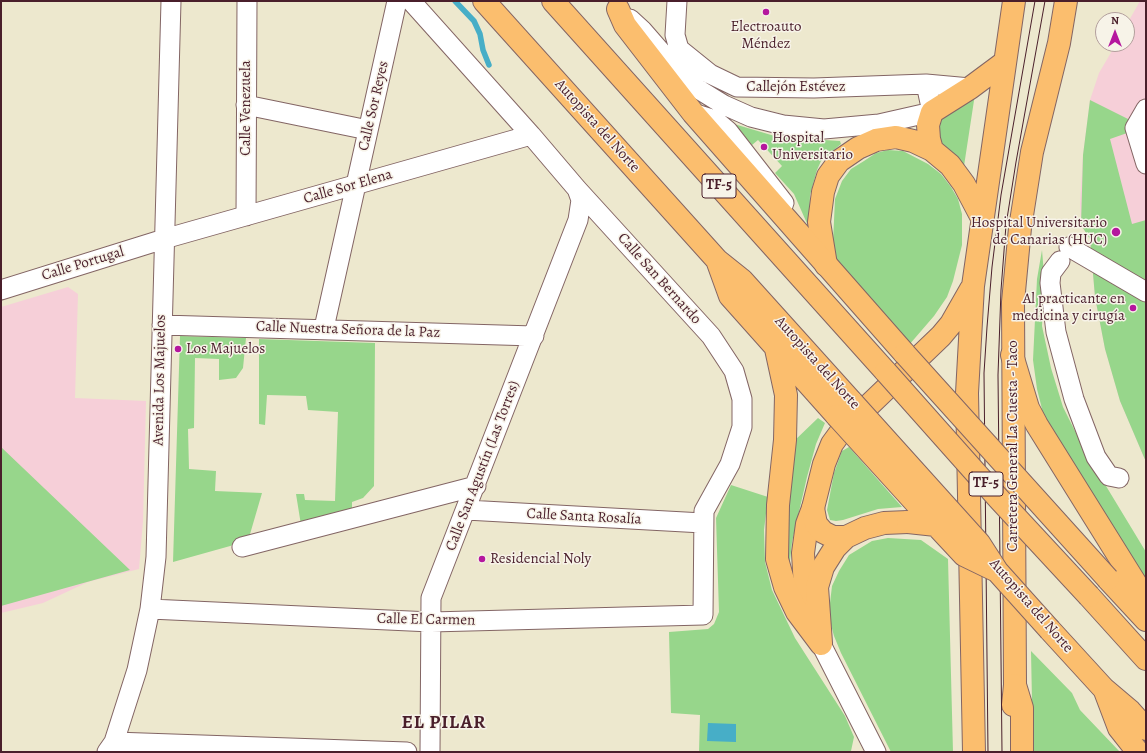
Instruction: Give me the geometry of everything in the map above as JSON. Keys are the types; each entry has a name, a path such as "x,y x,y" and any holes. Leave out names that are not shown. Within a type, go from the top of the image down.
{"main road":[{"name":"Autopista del Norte","path":"484,1 717,260 742,280 845,409 979,543 997,571 1104,690 1130,711 1146,729"},
{"name":"TF-5","path":"552,1 999,498 1146,659"},
{"path":"974,752 967,393 973,286 1004,62 1014,1"},
{"name":"Carretera General La Cuesta - Taco","path":"1013,752 1013,708 1015,685 1012,355 1013,302 1024,198 1032,152 1059,43 1066,1"},
{"path":"615,5 625,25 693,114 905,354 1146,620"},
{"path":"932,150 928,139 928,125 932,112 970,88 1004,62"},
{"path":"826,265 821,238 820,209 828,176 839,161 858,148 876,140 896,137 914,141 932,150 950,165 964,184 983,220"},
{"path":"717,260 730,296 776,349 845,409 936,525 964,555 997,571"},
{"path":"821,644 806,605 803,574 803,553 807,524 813,508 824,464 832,444 840,433 941,336 951,324 973,286"},
{"path":"776,349 786,396 785,440 778,505 777,559 785,587 797,612 821,644"},
{"path":"1012,355 1028,408 1037,425 1146,600"},
{"path":"813,508 816,524 823,532 833,537 846,537"},
{"path":"821,644 817,587 823,567 835,548 846,537 865,528 884,523 908,522 936,525"},
{"path":"1015,685 1022,708 1022,752"},
{"path":"1104,690 1119,728 1138,752"}],"street":[{"name":"Avenida Los Majuelos","path":"111,747 137,670 150,609 156,557 171,1"},
{"name":"Calle Venezuela","path":"246,1 246,216"},
{"name":"Calle Sor Reyes","path":"324,328 397,1"},
{"name":"Calle San Bernardo","path":"411,1 531,135 577,189 711,336 734,371 742,399 742,427 730,464 704,511 703,615"},
{"name":"Callejón Estévez","path":"677,1 675,35 679,49 710,74 738,87 814,88 926,84 970,88"},
{"path":"615,5 642,30 676,69 698,89 724,105 751,117 783,125 824,129 879,124 932,112 926,84"},
{"path":"246,105 368,130"},
{"path":"1146,109 1135,128 1146,164"},
{"name":"Calle Sor Elena","path":"164,239 531,135"},
{"name":"Calle San Agustín (Las Torres)","path":"430,752 432,598 578,220 581,200 577,189"},
{"name":"Calle Portugal","path":"1,290 164,239"},
{"path":"1119,478 1109,476 1096,457 1072,392 1056,332 1050,283 1051,273 1065,254 1146,292"},
{"name":"Calle Nuestra Señora de la Paz","path":"162,325 324,328 534,336"},
{"path":"242,547 476,486"},
{"name":"Calle Santa Rosalía","path":"466,510 703,523"},
{"name":"Calle El Carmen","path":"150,609 432,622 703,615"},
{"path":"821,644 876,752"},
{"path":"111,747 407,752"}],"shaded area":[{"name":"Hospital Universitario de Canarias (HUC)","path":"1140,1 1146,1 1146,462 1120,401 1105,349 1095,297 1090,239 1081,225 1080,203 1083,155 1090,100 1099,73 1111,52 1135,52 1135,12 1134,12"},
{"path":"68,287 78,294 75,398 146,401 143,521 139,569 88,582 43,603 1,613 1,307"}],"green space":[{"path":"975,94 964,166 942,146 938,129 941,119"},
{"name":"Hospital Universitario de Canarias (HUC)","path":"1090,100 1130,120 1130,132 1110,139 1132,224 1146,220 1146,462 1120,401 1105,349 1095,297 1090,239 1081,225 1083,155"},
{"path":"734,124 778,137 840,141 841,144 821,161 817,170 810,195 809,228 794,194 775,173 782,166 758,140 752,145"},
{"path":"888,150 903,151 928,164 941,174 958,199 962,214 962,245 953,281 947,297 934,316 909,345 836,259 833,242 835,199 842,181 851,169 876,153"},
{"path":"1042,250 1044,274 1042,326 1051,368 1063,407 1086,453 1146,552 1146,582 1045,421 1037,389 1033,360 1037,279"},
{"path":"180,336 246,338 243,368 236,378 219,380 219,359 195,358 194,428 188,429 189,469 216,471 215,491 262,493 248,541 173,562"},
{"path":"259,339 375,343 374,486 363,498 352,502 352,510 301,525 296,494 304,494 305,500 335,501 338,412 308,410 306,396 267,395 265,425 259,424"},
{"path":"818,418 825,423 816,444 807,477 792,542 790,561 786,561 785,542 792,443"},
{"path":"1,447 130,570 1,606"},
{"path":"849,447 902,507 878,509 843,520 830,520 827,510 834,473 842,451"},
{"path":"731,485 768,497 764,530 765,562 772,590 795,638 845,716 854,737 851,751 699,752 700,715 671,713 669,632 708,629 714,624 719,612 716,518"},
{"path":"888,538 921,540 948,559 953,752 891,752 841,653 834,636 830,621 830,603 832,586 839,571 849,555 872,541"},
{"path":"1031,651 1072,693 1080,710 1120,752 1033,752"}],"water":[{"path":"708,723 736,724 736,742 707,741"}],"waterway":[{"path":"455,1 474,21 480,34 483,50 489,65"}],"tram line":[{"path":"988,752 984,373 992,267 1001,195 1035,1"},
{"path":"1002,752 998,375 1001,290 1006,225 1045,1"}],"place":[{"name":"Electroauto Méndez","path":"766,12"},
{"name":"Hospital Universitario","path":"764,147"},
{"name":"Hospital Universitario de Canarias (HUC)","path":"1116,232"},
{"name":"Al practicante en medicina y cirugía","path":"1133,308"},
{"name":"Los Majuelos","path":"178,349"},
{"name":"Residencial Noly","path":"482,559"}],"district":[{"name":"EL PILAR","path":"444,723"}]}
